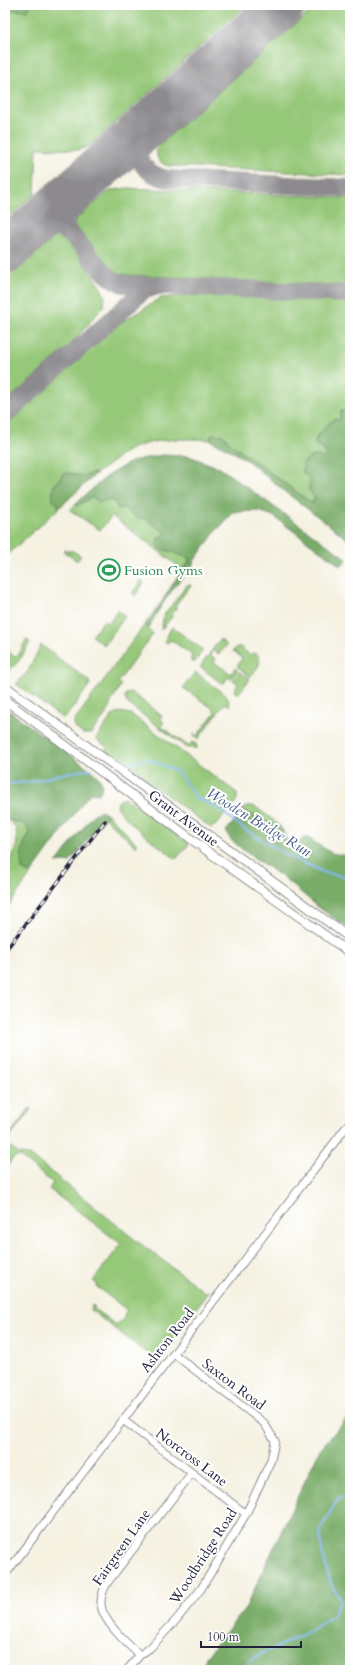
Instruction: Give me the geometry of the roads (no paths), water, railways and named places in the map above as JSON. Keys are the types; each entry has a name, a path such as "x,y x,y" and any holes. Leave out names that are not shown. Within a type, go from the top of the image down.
{"main road":[{"name":"Grant Avenue","path":"5,686 350,938"},
{"name":"Grant Avenue","path":"5,700 261,890 350,954"},
{"path":"12,706 34,713 57,729 62,728"},
{"path":"261,890 269,879"}],"street":[{"name":"Ashton Road","path":"5,1575 350,1122"},
{"name":"Saxton Road","path":"174,1354 264,1423 274,1439"},
{"name":"Norcross Lane","path":"123,1420 191,1474 246,1514"},
{"name":"Woodbridge Road","path":"127,1670 177,1619 200,1589 246,1514 271,1460 274,1439"},
{"name":"Fairgreen Lane","path":"140,1656 107,1619 100,1604 102,1596 110,1579 191,1474"}],"waterway":[{"name":"Wooden Bridge Run","path":"118,765 149,759 178,772 195,797 217,808 247,831 285,854 323,872 350,878"},
{"name":"Wooden Bridge Run","path":"101,768 110,766"},
{"name":"Wooden Bridge Run","path":"5,784 29,782 66,773 92,769"},
{"name":"Wooden Bridge Run","path":"244,1670 251,1659 304,1634 332,1617 341,1600 331,1584 322,1552 320,1530 338,1499 350,1496"}],"railway":[{"path":"5,951 105,821"}],"place":[{"name":"Fusion Gyms","path":"109,570"}]}
